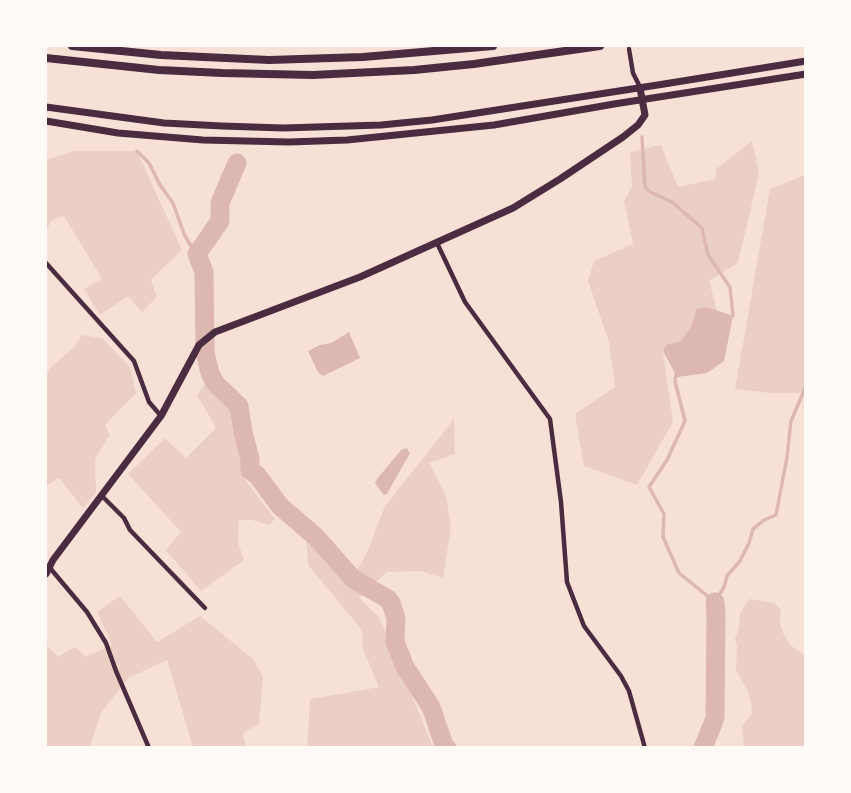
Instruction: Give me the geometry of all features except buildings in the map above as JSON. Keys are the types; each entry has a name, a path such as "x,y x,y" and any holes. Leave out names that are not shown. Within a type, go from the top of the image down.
{"highway":[{"path":"72,46 161,55 269,60 363,57 492,46"},
{"path":"46,58 159,70 313,75 474,64 600,46"}],"main road":[{"path":"46,107 164,123 283,128 381,125 432,120 806,61"},
{"path":"46,121 118,133 163,137 246,142 347,140 494,125 806,74"},
{"path":"47,571 161,416 198,345 215,331 360,277 513,208 638,125 645,115 640,88"}],"street":[{"path":"629,49 633,73 640,88"},
{"path":"437,243 465,302 550,419 561,502 567,582 584,626 629,691 645,747"},
{"path":"46,263 134,361 149,402 161,416"},
{"path":"102,496 124,518 130,530 205,608"},
{"path":"47,571 88,612 106,643 149,747"}],"shaded area":[{"path":"752,141 759,174 738,263 709,281 717,310 707,307 696,309 692,325 681,341 663,351 673,422 637,485 584,466 575,414 615,387 609,342 588,281 594,261 633,244 624,201 632,187 630,152 661,145 678,187 715,179 716,169"},
{"path":"74,151 137,151 182,250 151,280 157,297 142,312 128,296 100,315 84,289 102,279 64,216 51,221 46,231 46,160"},
{"path":"805,175 805,393 735,389 770,189"},
{"path":"707,307 733,316 724,361 707,373 677,377 663,351 666,345 681,341 692,325 696,309"},
{"path":"349,332 360,358 323,376 318,372 308,351 331,343"},
{"path":"82,335 102,338 130,367 136,393 105,425 110,435 95,459 96,492 83,508 59,478 46,486 46,377 51,367 74,347"},
{"path":"207,382 232,407 246,481 275,519 269,525 252,520 239,520 238,542 244,560 201,591 166,550 181,532 128,474 165,438 186,458 216,428 197,395"},
{"path":"454,419 455,454 429,463 446,496 451,527 443,578 420,571 387,572 359,598 379,617 433,747 307,747 310,699 379,687 363,649 362,630 308,565 306,540 348,588 368,550 385,506"},
{"path":"407,448 410,453 384,495 375,483 401,450"},
{"path":"120,596 157,642 200,616 253,659 263,677 259,724 243,733 246,747 193,747 167,660 128,678 101,713 90,747 46,747 46,645 58,657 75,647 86,657 112,645 97,612"},
{"path":"749,599 774,603 781,610 780,623 783,633 790,645 805,655 805,747 744,747 742,726 752,714 748,692 736,670 735,639 740,614"}],"waterway":[{"path":"642,137 645,187 672,202 702,228 708,255 730,287 733,316"},
{"path":"137,151 149,163 173,203 184,234 197,254"},
{"path":"237,163 220,203 220,221 197,254 204,272 205,353 210,373 215,383 239,406 250,470 257,475 280,506 316,537 353,579 391,603 396,618 395,642 405,667 431,707 447,748"},
{"path":"676,375 675,381 685,421 667,460 649,487 664,514 663,537 679,573 715,602 727,576 740,561 753,529 776,515 791,421 806,386"},
{"path":"703,748 715,718 715,602"}]}
